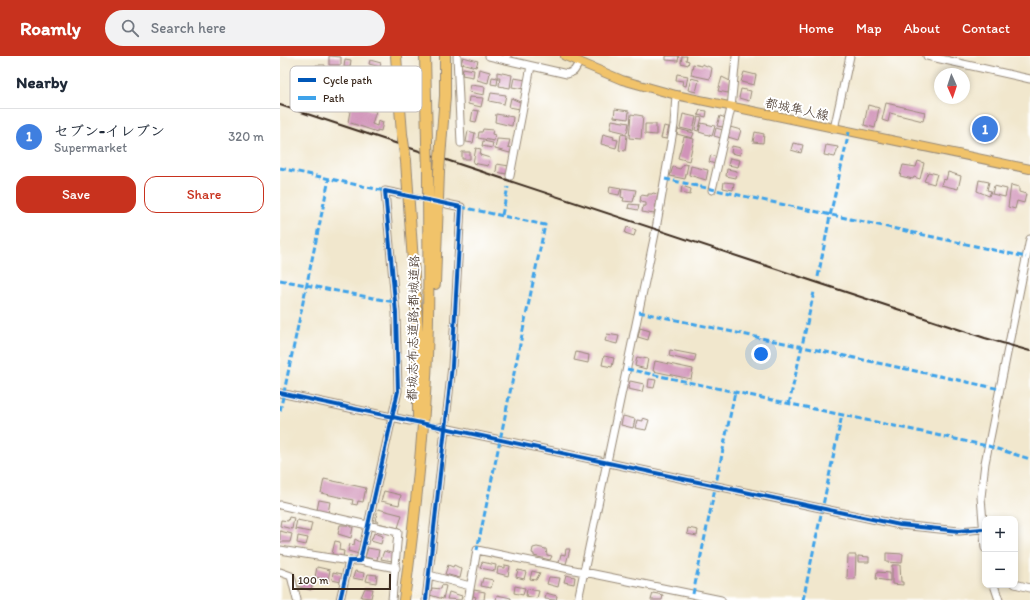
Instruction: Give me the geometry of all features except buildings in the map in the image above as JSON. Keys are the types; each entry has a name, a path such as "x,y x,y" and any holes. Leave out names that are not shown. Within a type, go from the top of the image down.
{"highway":[{"path":"396,56 397,66"},
{"name":"都城志布志道路;都城道路","path":"404,600 420,472 425,394 428,169 424,56"},
{"path":"427,300 434,287 439,171 445,96 444,56"},
{"path":"400,112 406,161 418,334 420,472"}],"main road":[{"name":"都城隼人線","path":"565,56 622,80 676,95 731,108 1030,169"}],"street":[{"path":"457,56 461,143"},
{"path":"489,56 507,58 531,66 567,74 574,70 579,63"},
{"path":"712,190 731,108 736,56"},
{"path":"834,129 850,56"},
{"path":"927,56 1030,79"},
{"path":"510,176 531,66"},
{"path":"578,600 656,229 674,125 676,95"},
{"path":"360,561 398,391 396,313 384,191 400,194"},
{"path":"426,600 443,428 452,366 461,207 447,204"},
{"path":"982,516 985,463 1030,239"},
{"path":"280,393 410,421"},
{"path":"443,428 900,525 959,531 982,529"},
{"path":"280,505 398,532 392,600"},
{"path":"280,550 349,561 360,561 396,568"},
{"path":"468,600 477,550 721,600"},
{"path":"340,600 349,561"},
{"path":"280,572 291,576 298,600"},
{"path":"429,575 470,586"},
{"path":"1018,585 1030,588"},
{"path":"995,588 999,600"}],"tunnel":[{"path":"404,195 447,204"},
{"path":"410,421 440,427"}],"railway":[{"path":"280,105 290,108"},
{"path":"301,112 985,338 1030,351"}],"marked path":[{"path":"818,277 849,132"},
{"path":"280,168 385,191"},
{"path":"280,411 329,179"},
{"path":"665,179 1026,257"},
{"path":"502,215 508,187"},
{"path":"461,207 545,225 477,550"},
{"path":"280,280 394,302"},
{"path":"789,404 814,292"},
{"path":"639,312 1000,389"},
{"path":"627,369 988,446 1030,459"},
{"path":"693,594 735,392"},
{"path":"803,600 842,415"}],"cycle path":[{"path":"340,600 349,561 360,561 398,391 396,313 385,191 461,207 452,366 426,600"},
{"path":"280,393 900,525 959,531 982,529"}],"place":[{"name":"セブン-イレブン","path":"985,129"}]}
